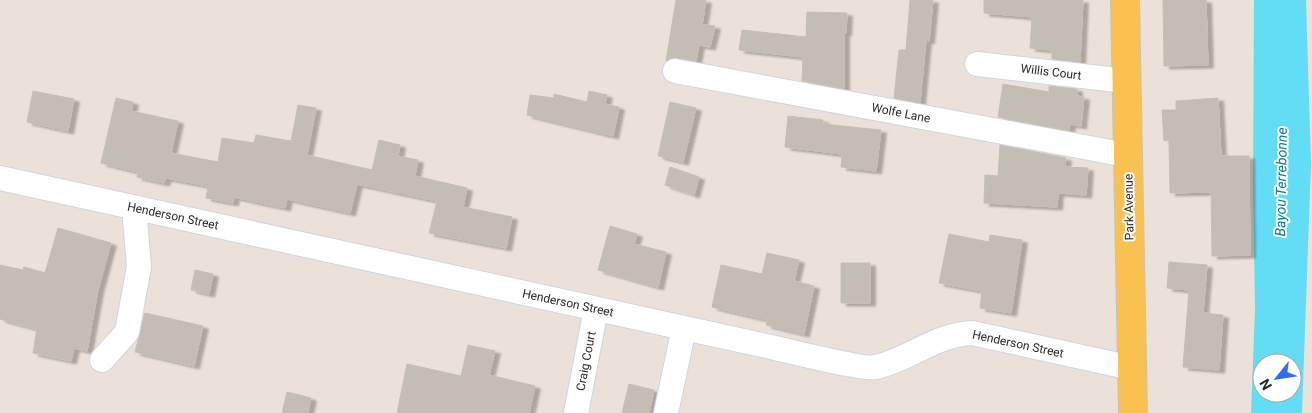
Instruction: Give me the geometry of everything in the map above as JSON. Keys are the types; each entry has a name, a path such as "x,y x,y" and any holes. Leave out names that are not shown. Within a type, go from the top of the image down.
{"main road":[{"name":"Park Avenue","path":"1125,0 1133,413"}],"street":[{"name":"Willis Court","path":"977,64 1126,81"},
{"name":"Wolfe Lane","path":"675,71 1127,155"},
{"name":"Henderson Street","path":"0,178 873,368 894,362 922,346 954,334 972,333 1132,368"},
{"path":"102,360 127,332 139,266 134,208"},
{"name":"Craig Court","path":"576,413 596,309"},
{"path":"666,413 684,328"}],"water":[{"name":"Bayou Terrebonne","path":"1254,0 1306,0 1311,164 1302,413 1251,413 1252,387 1252,403 1302,403 1302,353 1253,353 1255,309 1253,183"}],"building":[{"path":"676,0 706,0 702,25 715,26 710,47 699,45 696,61 677,57 666,61"},
{"path":"910,0 933,0 929,41 926,40 920,102 894,98 899,50 906,50"},
{"path":"984,0 1083,0 1080,62 1052,59 1052,50 1030,48 1032,17 984,13"},
{"path":"1163,0 1206,0 1208,65 1164,66"},
{"path":"807,12 847,13 846,33 844,33 844,88 802,81 803,57 739,50 742,30 806,37"},
{"path":"1003,84 1049,92 1049,86 1077,89 1077,96 1084,97 1081,126 1070,124 1069,130 998,117"},
{"path":"33,91 74,99 68,131 27,122"},
{"path":"589,91 607,95 605,104 619,107 613,136 527,115 530,95 554,98 554,94 587,102"},
{"path":"116,98 133,102 131,111 178,121 171,153 218,162 222,138 254,143 256,135 291,141 298,105 316,108 307,155 372,170 379,140 400,145 398,156 418,160 415,176 467,188 463,207 512,217 506,248 429,233 437,201 357,184 350,213 287,199 285,208 234,197 233,203 206,198 208,186 166,178 164,183 137,177 138,172 101,163"},
{"path":"1218,98 1221,156 1249,156 1250,255 1212,256 1211,192 1170,193 1169,140 1164,141 1162,110 1176,110 1176,101"},
{"path":"670,102 696,108 683,162 658,156"},
{"path":"788,116 823,120 823,124 881,130 876,171 841,167 842,154 785,147"},
{"path":"1000,145 1066,158 1065,167 1088,168 1086,195 1058,193 1057,207 984,203 985,175 998,176"},
{"path":"670,167 699,177 694,195 665,185"},
{"path":"610,226 637,234 634,244 666,252 658,287 598,270"},
{"path":"58,228 111,243 98,290 87,351 74,348 71,361 33,353 37,329 0,319 0,265 23,270 24,267 45,273"},
{"path":"949,234 989,242 990,235 1022,240 1011,313 980,308 982,291 939,283"},
{"path":"767,253 799,260 794,281 814,286 804,334 766,325 768,320 712,307 721,265 762,274"},
{"path":"1169,262 1207,265 1203,313 1223,315 1219,370 1183,367 1189,290 1167,288"},
{"path":"841,263 870,263 870,303 841,303"},
{"path":"195,270 213,274 209,294 191,290"},
{"path":"145,313 203,326 194,366 135,352"},
{"path":"468,345 495,351 489,375 535,386 529,413 397,413 407,364 461,376"},
{"path":"629,384 654,390 649,413 622,413"},
{"path":"287,392 311,398 308,413 282,413"}]}
